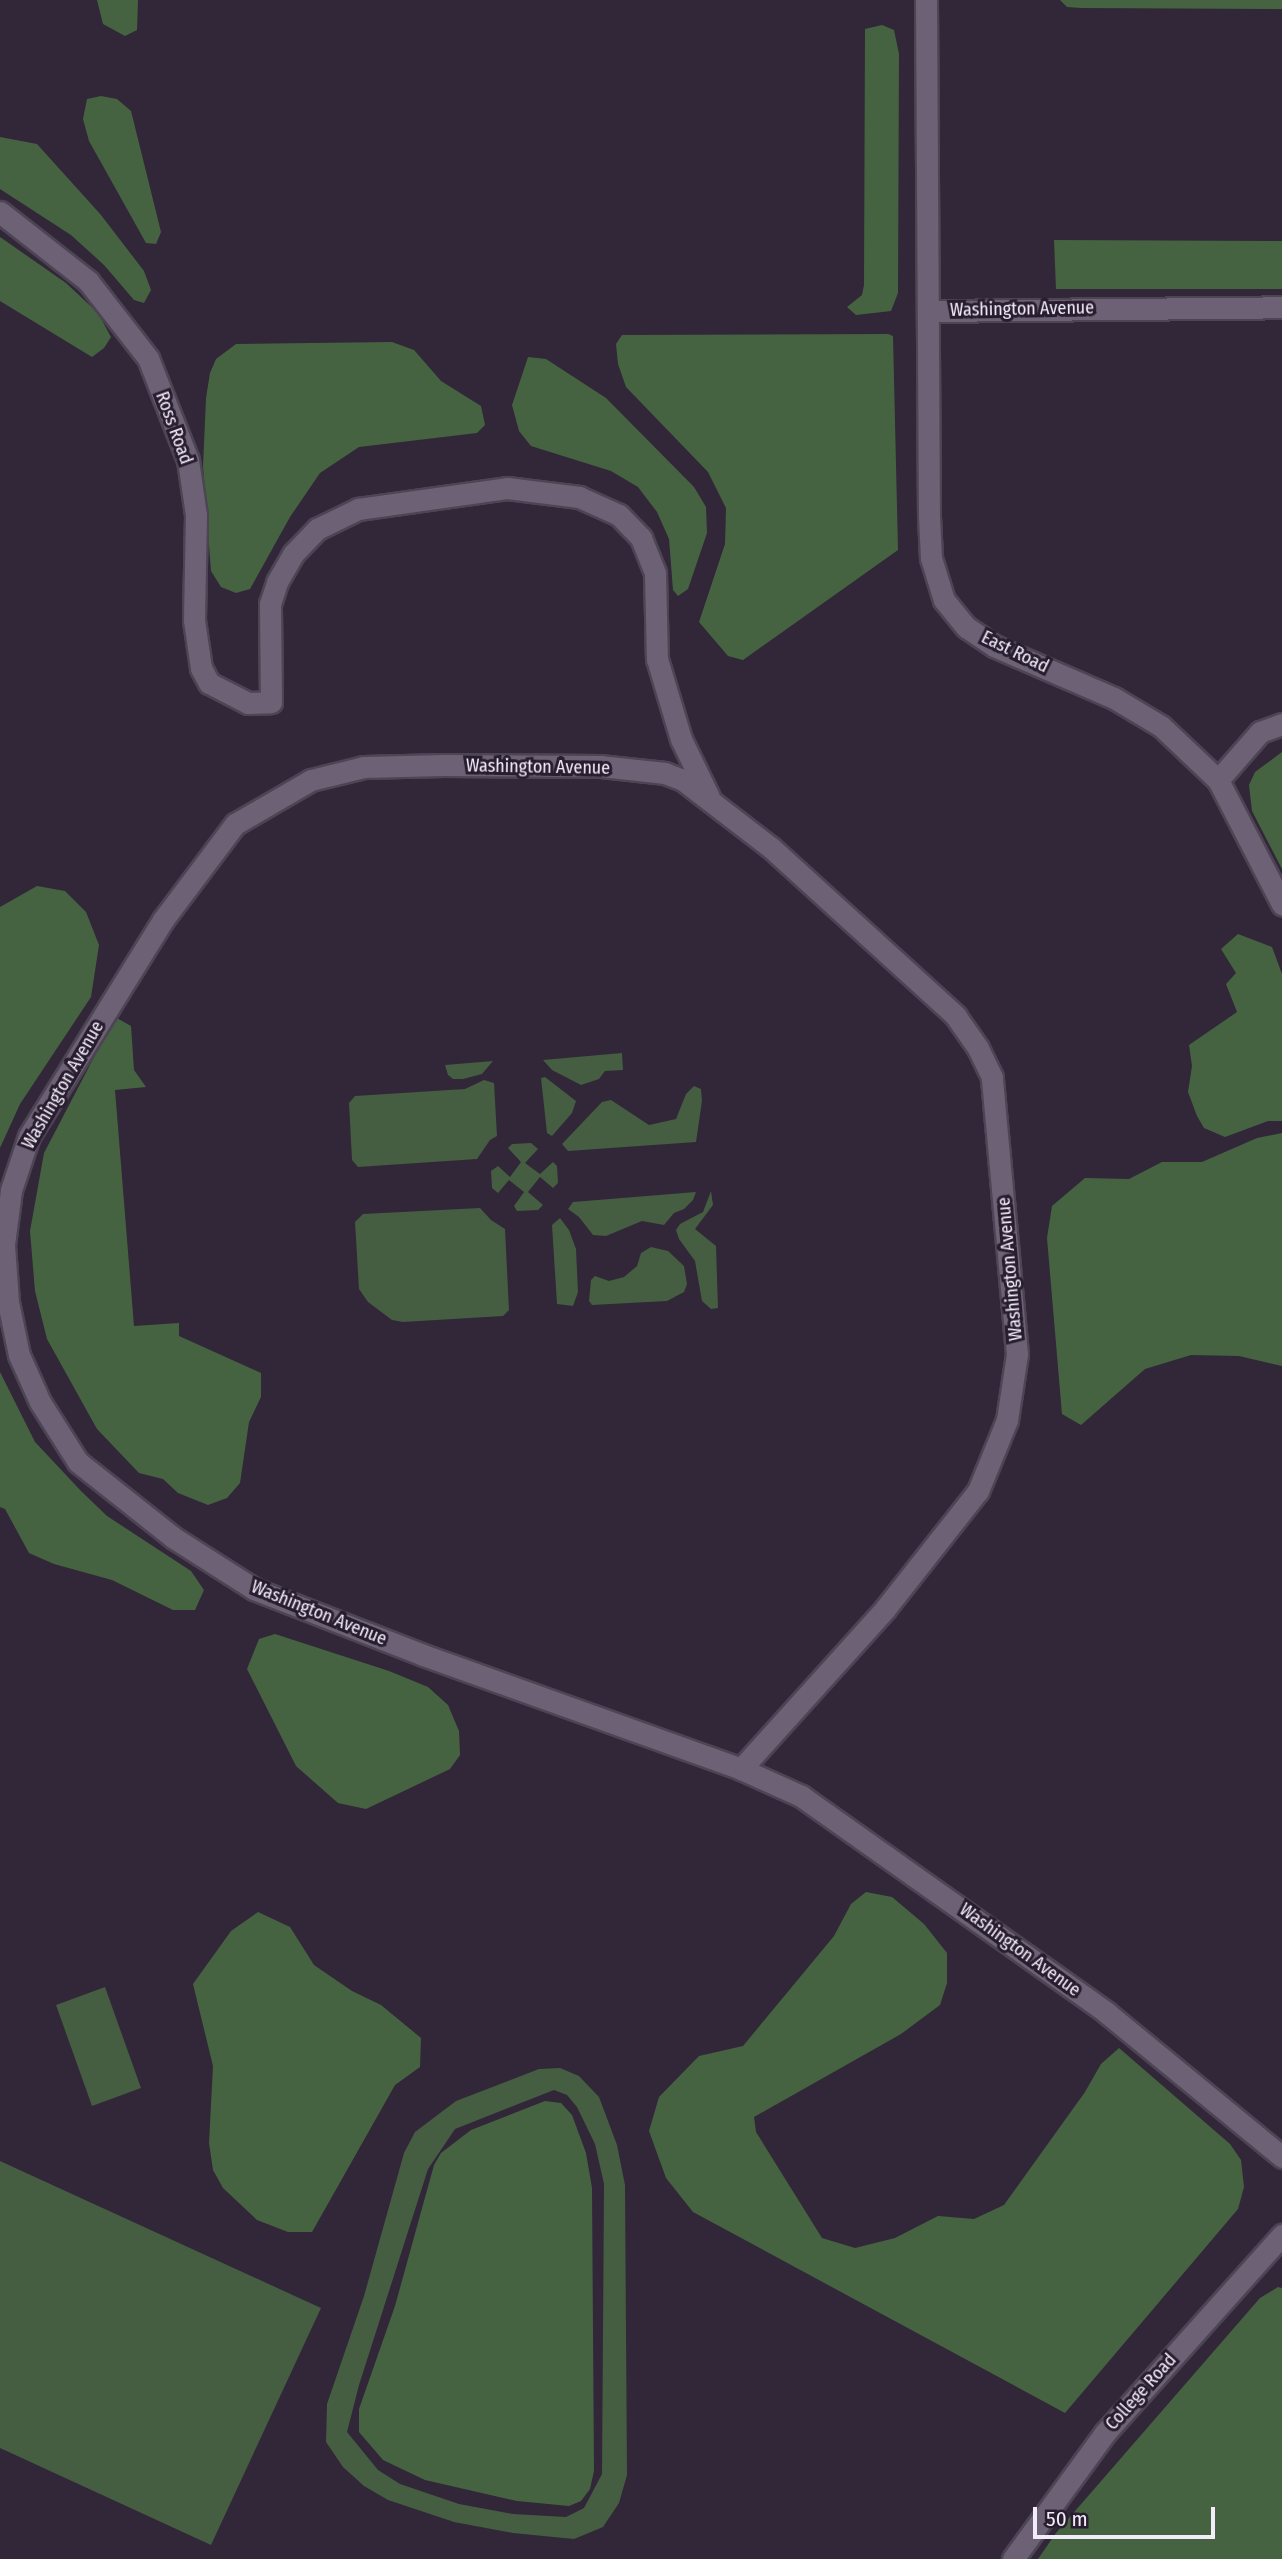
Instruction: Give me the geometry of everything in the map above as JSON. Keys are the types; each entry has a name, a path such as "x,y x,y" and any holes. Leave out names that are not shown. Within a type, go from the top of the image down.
{"street":[{"name":"Washington Avenue","path":"926,0 929,311 1282,307"},
{"name":"Ross Road","path":"0,212 89,281 148,358 188,460 196,515 194,620 201,668 209,683 230,696 248,703 271,702"},
{"name":"East Road","path":"929,311 931,558 944,600 966,627 994,646 1139,711 1161,726 1218,779 1282,904"},
{"name":"Washington Avenue","path":"271,702 268,655 270,604 277,582 293,554 317,528 358,509 404,500 507,488 579,497 619,515 641,538 655,573 657,659 681,739 709,797"},
{"path":"1218,779 1261,732 1282,724"},
{"name":"Washington Avenue","path":"741,1769 886,1609 978,1491 1007,1420 1017,1354 993,1079 978,1048 956,1016 779,855 709,797 683,780 666,773 601,766 364,767 311,780 235,824 163,920 29,1136 11,1190 4,1245 8,1302 19,1355 40,1402 78,1462 174,1538 254,1589 423,1655 741,1769 801,1796 1107,2012 1282,2157"},
{"name":"College Road","path":"1013,2559 1105,2433 1282,2235"}],"green space":[{"path":"97,0 138,0 137,30 125,36 103,24"},
{"path":"1060,0 1282,0 1282,9 1081,8 1067,7"},
{"path":"882,25 894,30 899,54 898,293 891,311 856,315 847,307 862,295 864,285 865,29"},
{"path":"101,96 117,99 131,111 161,232 156,244 146,243 89,141 83,119 87,99"},
{"path":"0,137 37,144 101,215 144,271 151,290 144,303 134,300 104,265 71,235 0,189"},
{"path":"0,237 66,283 98,313 111,337 104,348 92,357 0,301"},
{"path":"1054,240 1282,241 1282,289 1056,289"},
{"path":"622,335 893,336 898,550 743,660 728,656 699,622 725,544 726,508 708,472 626,387 618,364 616,344"},
{"path":"392,342 414,350 441,381 481,406 485,425 477,433 359,447 320,473 290,517 250,589 236,593 221,587 211,571 203,466 206,398 210,373 216,359 236,344"},
{"path":"528,357 546,359 606,398 694,487 706,507 707,533 688,589 678,596 673,590 669,539 657,512 638,487 611,471 531,446 519,431 512,405"},
{"path":"1282,752 1282,869 1252,811 1249,785 1255,772"},
{"path":"37,886 65,891 86,912 99,945 91,997 20,1104 0,1148 0,907"},
{"path":"1238,934 1272,947 1282,974 1282,1121 1268,1121 1225,1137 1204,1128 1197,1116 1188,1092 1192,1066 1189,1045 1237,1012 1226,984 1236,973 1221,949"},
{"path":"115,1017 131,1026 134,1070 146,1087 115,1090 134,1326 179,1323 179,1336 261,1373 261,1397 249,1422 240,1483 227,1498 208,1505 178,1493 163,1479 139,1473 97,1429 47,1339 35,1291 30,1231 44,1153"},
{"path":"622,1053 623,1070 605,1071 599,1079 581,1085 552,1070 543,1060"},
{"path":"493,1061 482,1074 463,1079 453,1079 448,1075 445,1065"},
{"path":"545,1077 576,1101 572,1113 552,1136 547,1133 541,1078"},
{"path":"484,1080 494,1083 497,1136 490,1140 477,1159 358,1167 352,1160 349,1103 355,1096 465,1089"},
{"path":"694,1086 701,1089 702,1101 696,1142 568,1151 562,1144 602,1102 611,1100 649,1125 676,1119 686,1094"},
{"path":"1282,1133 1282,1366 1239,1356 1191,1355 1145,1369 1081,1425 1062,1414 1047,1238 1052,1206 1085,1178 1129,1179 1162,1162 1202,1162 1257,1138"},
{"path":"531,1143 538,1149 525,1163 540,1174 553,1162 557,1166 558,1183 553,1188 540,1177 528,1192 543,1205 538,1210 517,1211 514,1206 524,1192 509,1180 498,1193 492,1188 491,1171 498,1166 510,1177 521,1162 508,1148 512,1144"},
{"path":"711,1191 713,1205 695,1229 716,1246 718,1308 711,1309 702,1301 695,1261 679,1239 676,1230 680,1224 703,1212"},
{"path":"696,1192 693,1200 684,1209 674,1213 664,1225 642,1221 606,1236 593,1235 579,1217 568,1209 573,1202"},
{"path":"480,1208 491,1220 505,1229 509,1310 503,1316 403,1322 392,1320 368,1302 359,1289 355,1222 363,1214"},
{"path":"560,1218 569,1230 576,1249 578,1292 573,1306 557,1304 552,1225"},
{"path":"651,1247 668,1251 684,1266 687,1284 684,1292 667,1301 592,1305 589,1301 591,1280 595,1276 609,1281 624,1277 637,1266 641,1253"},
{"path":"0,1372 35,1442 81,1491 107,1516 191,1571 204,1590 195,1610 173,1610 112,1580 54,1564 29,1553 5,1509 0,1507"},
{"path":"275,1634 389,1671 428,1687 448,1705 459,1731 460,1755 450,1769 366,1809 338,1803 296,1766 247,1669 259,1639"},
{"path":"866,1892 892,1897 924,1924 947,1953 947,1983 940,2005 901,2034 754,2117 756,2132 822,2238 855,2248 895,2238 938,2216 974,2219 1004,2205 1085,2092 1101,2064 1119,2048 1230,2144 1241,2160 1244,2187 1238,2209 1065,2413 693,2212 666,2178 649,2131 659,2097 699,2056 743,2046 834,1936 851,1904"},
{"path":"258,1912 290,1927 314,1965 352,1991 381,2005 421,2038 420,2067 395,2085 312,2232 288,2232 257,2220 223,2188 213,2170 209,2143 213,2066 193,1984 231,1931"},
{"path":"105,1987 141,2088 92,2106 56,2005"},
{"path":"560,2068 579,2076 599,2097 617,2145 625,2185 627,2475 619,2503 603,2527 574,2539 513,2533 454,2522 388,2500 364,2486 343,2467 326,2442 327,2404 364,2296 404,2153 415,2132 456,2101 539,2069","holes":["554,2090 567,2095 577,2107 595,2144 604,2184 602,2474 584,2508 566,2517 513,2514 459,2504 400,2484 378,2470 347,2432 359,2385 428,2169 455,2129"]},
{"path":"545,2101 561,2103 572,2115 586,2153 592,2188 594,2471 590,2489 581,2501 569,2506 517,2501 425,2480 383,2460 359,2432 359,2409 395,2306 434,2165 441,2153 471,2130"},
{"path":"0,2161 321,2308 211,2545 0,2448"},
{"path":"1278,2287 1282,2288 1282,2559 1038,2559 1056,2533 1260,2298"}]}
